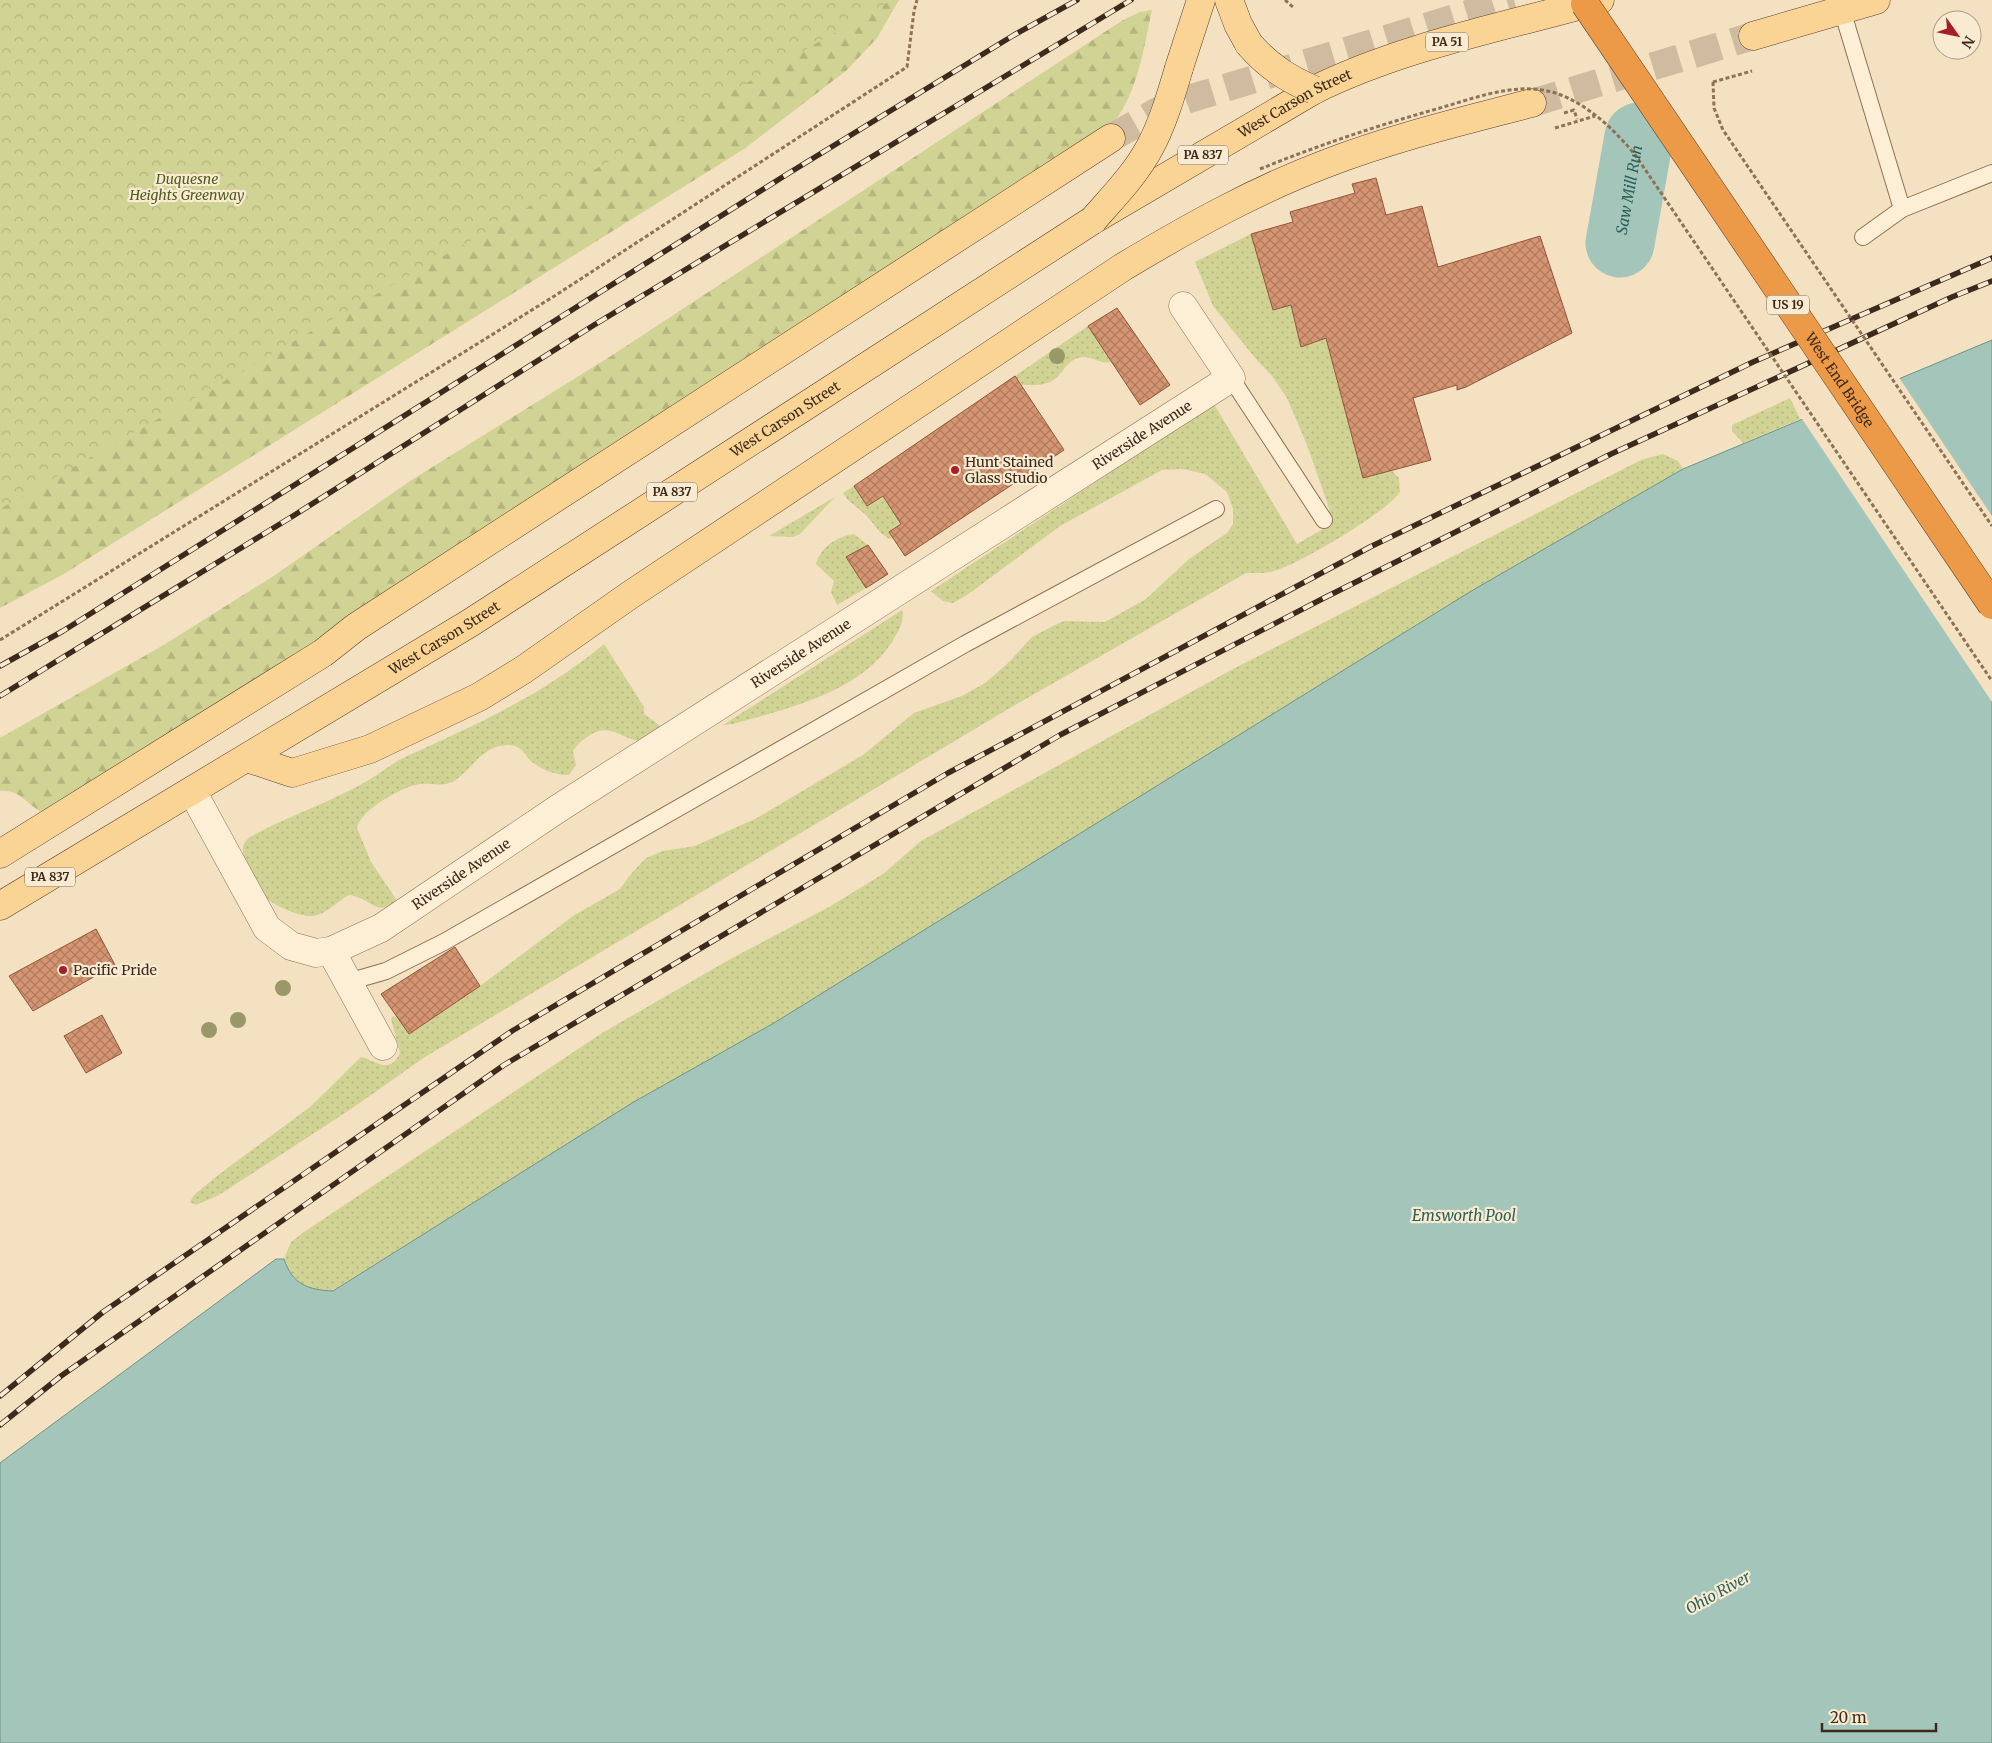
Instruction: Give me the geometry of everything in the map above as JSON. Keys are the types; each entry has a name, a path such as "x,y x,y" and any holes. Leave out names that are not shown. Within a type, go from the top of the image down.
{"highway":[{"name":"West End Bridge","path":"1592,2 1992,606"}],"main road":[{"name":"PA 837","path":"1093,220 1130,177 1150,147 1165,113 1201,0"},
{"path":"1229,0 1238,24 1250,44 1271,66 1289,80 1314,90"},
{"path":"1753,36 1876,0"},
{"name":"West Carson Street","path":"0,906 470,623 1093,220 1314,90 1350,72 1386,59 1592,2"},
{"path":"247,758 292,773 370,749 438,719 523,670 630,595 1115,272 1179,234 1279,183 1325,164 1374,147 1532,103"},
{"path":"0,854 323,653 356,627 1111,138"}],"street":[{"path":"1183,306 1231,378"},
{"name":"Riverside Avenue","path":"192,791 267,928 291,946 316,953 331,951 381,928 559,808 1231,378"},
{"path":"331,951 383,1046"}],"lane":[{"path":"1842,10 1902,209"},
{"path":"1863,237 1902,209 1992,174"},
{"path":"1231,378 1324,520"},
{"path":"348,982 386,971 444,942 965,644 1216,509"}],"path":[{"path":"0,640 556,296 907,67 917,0"},
{"path":"1285,0 1294,8"},
{"path":"1713,82 1714,108 1723,130 1992,526"},
{"path":"1260,169 1356,133 1428,111 1507,91 1538,90 1553,93 1581,106 1596,116 1636,156 1992,681"}],"green space":[{"name":"Duquesne Heights Greenway","path":"0,0 899,0 877,38 847,70 744,149 62,575 0,608"},
{"name":"Duquesne Heights Greenway","path":"0,0 892,0 0,509"},
{"path":"1152,10 1135,82 1123,109 1115,121 1088,144 318,643 43,813 13,792 0,791 0,738 162,646 275,575 410,481 611,356 1123,20 1140,12"},
{"path":"1251,234 1273,309 1291,305 1301,347 1326,338 1363,478 1391,470 1399,478 1400,492 1392,501 1343,536 1305,557 1273,571 1246,573 1010,708 425,1057 351,1109 219,1195 196,1205 190,1202 194,1195 217,1176 310,1107 361,1057 382,1065 391,1064 396,1060 400,1053 391,1019 393,1016 397,1018 409,1034 480,986 573,916 620,889 646,858 663,851 695,846 757,818 863,755 914,713 962,696 985,683 1007,664 1032,637 1051,627 1064,621 1105,622 1146,599 1189,559 1227,533 1233,524 1233,509 1227,492 1205,474 1183,469 1162,470 1060,526 967,595 953,603 943,601 931,591 1214,404 1297,544 1323,529 1330,521 1329,508 1307,445 1287,398 1272,376 1213,306 1195,262"},
{"path":"1088,326 1112,362 1107,363 1087,357 1078,358 1070,362 1059,375 1048,383 1021,385 1015,376"},
{"path":"1790,398 1800,419 1743,443 1732,431 1732,425"},
{"path":"1663,454 1678,461 1683,469 1473,590 774,1023 632,1103 332,1291 305,1288 287,1270 284,1259 291,1242 304,1232 602,1033 734,957 829,907 883,874 921,841 1233,669 1641,460"},
{"path":"854,486 867,506 883,496 901,524 889,532 894,538 889,539 880,532 866,515 848,500 843,493"},
{"path":"835,497 800,534 793,537 769,536"},
{"path":"854,534 868,545 847,558 866,588 837,605 831,592 834,581 816,564 821,553 830,544 841,537"},
{"path":"902,610 902,620 899,629 883,654 866,670 846,684 802,704 733,724 723,725"},
{"path":"604,644 644,707 644,714 662,727 640,741 609,730 595,732 583,740 573,751 576,765 569,775 554,773 544,769 534,764 522,750 515,746 505,745 489,750 452,782 420,784 403,789 383,800 366,814 357,828 371,862 398,902 390,906 378,907 363,899 349,895 318,915 307,916 280,907 260,893 250,874 243,850 244,844 250,837 353,789 405,757 508,708 580,663"}],"water":[{"path":"1648,140 1644,231 1597,252 1601,158"},
{"name":"Emsworth Pool","path":"1992,340 1992,1743 0,1743 0,1463 276,1259 284,1259 287,1268 296,1280 302,1284 316,1289 333,1291 632,1103 774,1023 1473,590 1683,469"}],"pier":[{"path":"1648,137 1650,140 1648,180 1642,169 1621,147"},
{"path":"1898,376 1992,516 1992,702 1800,416"}],"building":[{"path":"1376,178 1386,215 1422,206 1438,267 1540,236 1572,333 1466,387 1457,390 1457,385 1413,398 1431,460 1363,478 1326,338 1301,347 1291,305 1273,310 1251,234 1293,222 1290,212 1355,193 1352,184"},
{"path":"1117,308 1170,385 1140,405 1088,326"},
{"name":"Hunt Stained Glass Studio","path":"1015,376 1064,450 905,556 889,532 901,524 883,496 867,506 854,486"},
{"path":"868,545 888,574 866,588 846,557"},
{"name":"Pacific Pride","path":"96,929 115,965 33,1011 9,976"},
{"path":"455,947 480,986 409,1034 381,994"},
{"name":"Pacific Pride","path":"102,1015 122,1053 86,1073 64,1036"}],"waterway":[{"name":"Saw Mill Run","path":"1620,243 1639,137"}],"tunnel":[{"path":"1111,138 1158,111 1192,98 1514,0"},
{"path":"1532,103 1753,36"}],"railway":[{"path":"0,666 63,631 789,173 1014,35 1077,0"},
{"path":"0,696 293,516 594,325 1131,0"},
{"path":"0,1396 103,1312 512,1031 948,773 1370,547 1753,362 1992,258"},
{"path":"0,1425 61,1376 504,1065 1060,735 1324,598 1611,454 1952,297 1992,281"}],"place":[{"name":"Hunt Stained Glass Studio","path":"955,470"},
{"name":"Pacific Pride","path":"63,970"}],"water label":[{"name":"Ohio River","path":"1718,1593"}]}
